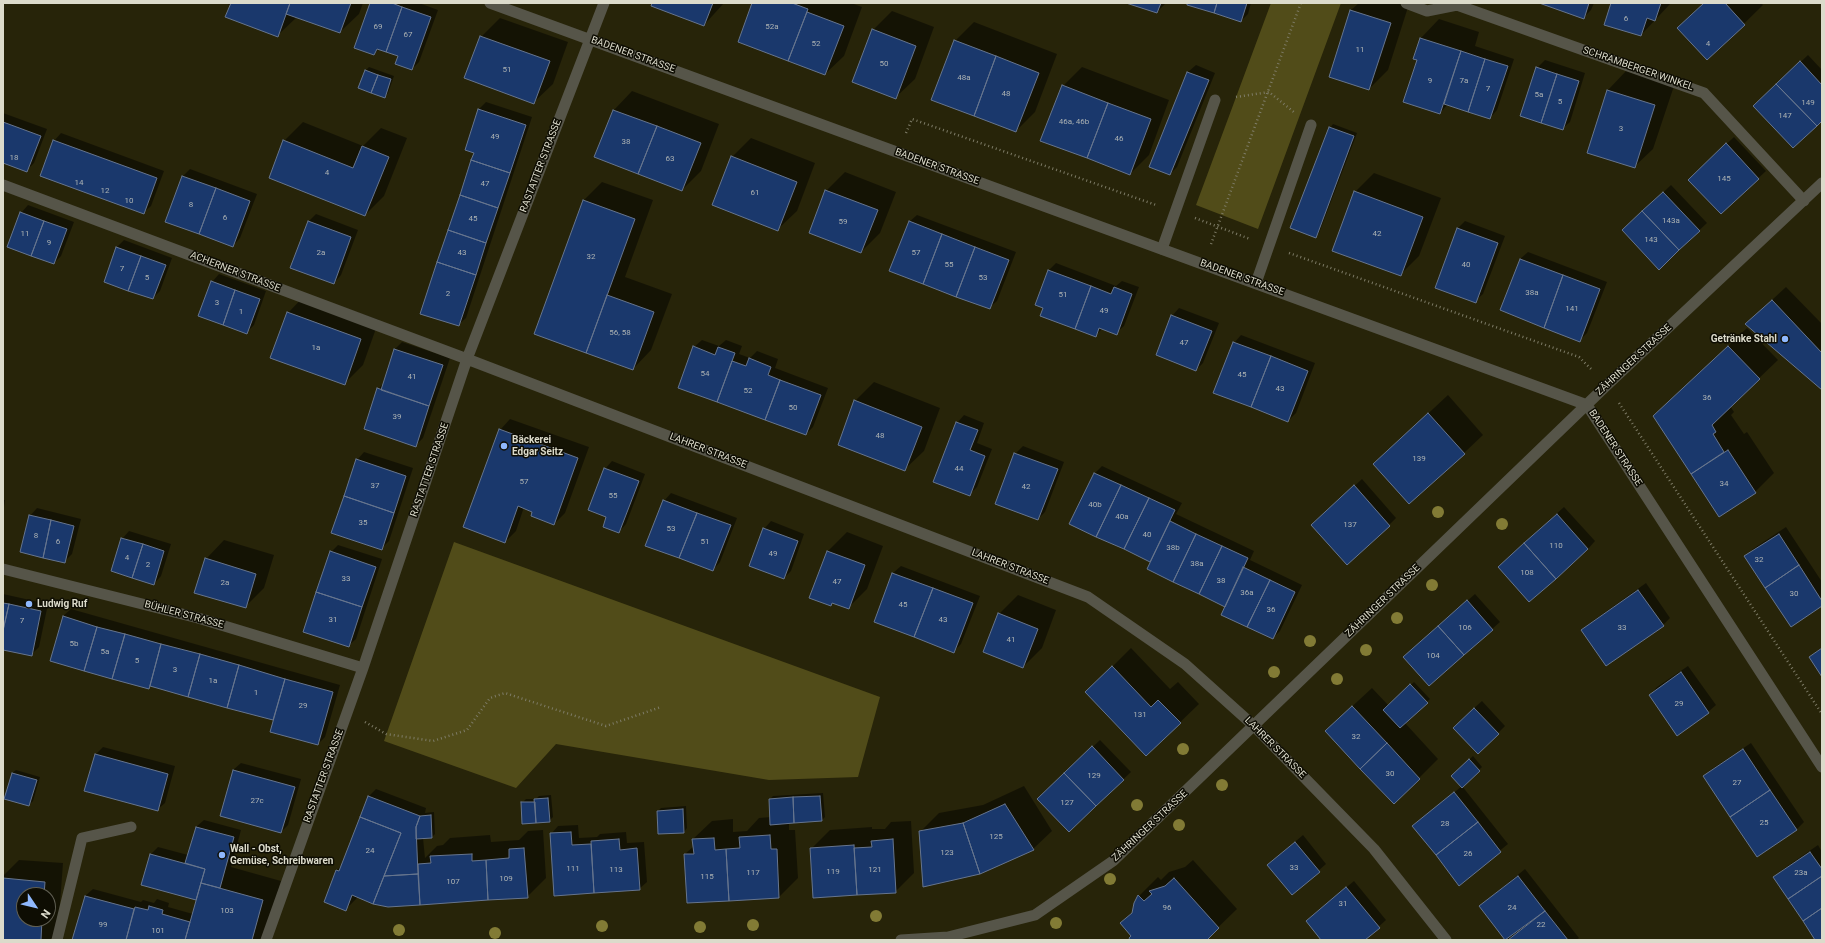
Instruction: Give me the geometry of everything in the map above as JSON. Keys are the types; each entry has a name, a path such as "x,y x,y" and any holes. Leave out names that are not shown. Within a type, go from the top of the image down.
{"street":[{"name":"BADENER STRASSE","path":"490,3 1587,405 1822,767"},
{"name":"RASTATTER STRASSE","path":"266,940 363,668 467,359 604,3"},
{"name":"SCHRAMBERGER WINKEL","path":"1406,3 1427,11 1457,4 1704,93 1804,201"},
{"path":"1162,249 1215,100"},
{"path":"1256,283 1311,125"},
{"name":"ZÄHRINGER STRASSE","path":"901,940 949,938 1034,914 1113,860 1587,405 1822,183"},
{"name":"ACHERNER STRASSE","path":"3,185 467,359"},
{"name":"LAHRER STRASSE","path":"467,359 1088,598 1185,664 1254,726 1374,849 1446,940"},
{"name":"BÜHLER STRASSE","path":"3,569 198,618 363,668"},
{"path":"57,940 82,838 131,827"}],"path":[{"path":"1204,264 1302,3"},
{"path":"1215,100 1269,92 1311,125"},
{"path":"348,711 386,734 433,741 467,730 490,698 505,693 606,726 661,707"}],"shaded area":[{"path":"1271,3 1341,3 1258,229 1196,205"},
{"path":"454,542 880,697 858,777 769,780 556,744 516,788 384,741"}],"building":[{"path":"231,3 290,3 278,37 225,17"},
{"path":"290,3 351,3 340,33 286,14"},
{"path":"370,3 392,3 402,7 386,52 377,49 374,55 354,48"},
{"path":"652,3 713,3 704,26 651,6"},
{"path":"752,3 792,3 808,9 788,61 738,42"},
{"path":"1126,3 1161,3 1157,13"},
{"path":"1187,3 1217,3 1214,13 1187,5"},
{"path":"1217,3 1247,3 1241,22 1214,13"},
{"path":"1539,3 1589,3 1584,19"},
{"path":"1611,3 1661,3 1655,21 1647,18 1641,36 1604,25"},
{"path":"1704,3 1725,3 1745,25 1707,60 1677,28"},
{"path":"402,7 431,17 412,70 395,64 398,56 386,52"},
{"path":"1350,10 1391,23 1369,90 1329,77"},
{"path":"807,12 844,26 825,75 788,61"},
{"path":"872,29 916,46 896,99 852,82"},
{"path":"480,36 550,61 534,104 464,78"},
{"path":"1420,38 1461,51 1440,114 1403,102 1417,60 1413,59"},
{"path":"954,40 996,56 974,116 931,100"},
{"path":"1461,51 1485,59 1468,112 1444,104"},
{"path":"996,56 1039,73 1016,132 974,116"},
{"path":"1485,59 1508,66 1490,119 1468,112"},
{"path":"1800,61 1822,85 1822,121 1817,126 1776,84"},
{"path":"1536,67 1557,74 1541,123 1520,116"},
{"path":"365,70 378,75 371,93 358,88"},
{"path":"1187,72 1209,80 1170,175 1149,167"},
{"path":"1557,74 1579,81 1563,130 1541,123"},
{"path":"378,75 391,79 385,98 371,93"},
{"path":"1776,84 1817,126 1793,148 1753,106"},
{"path":"1062,85 1108,103 1087,158 1040,141"},
{"path":"1607,90 1655,105 1635,168 1587,153"},
{"path":"1108,103 1151,119 1130,175 1087,158"},
{"path":"478,109 526,125 510,173 471,160 474,153 465,150"},
{"path":"613,110 657,126 638,174 594,157"},
{"path":"3,122 41,136 27,172 3,163"},
{"path":"657,126 701,143 682,191 638,174"},
{"path":"1329,127 1354,136 1316,238 1290,228"},
{"path":"53,140 157,178 144,214 40,176"},
{"path":"283,140 353,168 362,146 389,157 365,216 269,178"},
{"path":"1726,143 1759,179 1721,214 1688,180"},
{"path":"731,156 797,182 778,231 712,205"},
{"path":"471,160 510,173 498,208 460,195"},
{"path":"182,176 216,188 199,234 165,222"},
{"path":"216,188 250,201 233,247 199,234"},
{"path":"825,190 878,210 861,253 809,233"},
{"path":"1354,191 1423,217 1401,276 1332,251"},
{"path":"1663,192 1700,231 1679,250 1642,211"},
{"path":"460,195 498,208 486,243 448,230"},
{"path":"583,200 635,219 586,353 534,334"},
{"path":"1642,211 1679,250 1659,270 1622,230"},
{"path":"20,212 44,221 31,256 7,247"},
{"path":"44,221 67,229 54,264 31,256"},
{"path":"308,221 351,237 334,284 290,268"},
{"path":"909,221 942,234 923,284 889,271"},
{"path":"1457,228 1498,243 1476,303 1435,288"},
{"path":"448,230 486,243 476,275 437,262"},
{"path":"942,234 975,247 956,297 923,284"},
{"path":"116,247 141,256 128,291 104,282"},
{"path":"975,247 1009,260 990,309 956,297"},
{"path":"141,256 166,265 153,299 128,291"},
{"path":"1520,259 1563,275 1544,328 1500,310"},
{"path":"437,262 476,275 459,326 420,314"},
{"path":"1048,270 1091,286 1075,329 1040,316 1043,308 1035,305"},
{"path":"1563,275 1600,289 1580,342 1544,328"},
{"path":"211,281 235,290 223,325 198,316"},
{"path":"1091,286 1111,294 1114,287 1132,294 1117,335 1099,328 1096,337 1075,329"},
{"path":"235,290 260,299 247,334 223,325"},
{"path":"607,295 654,312 633,370 586,353"},
{"name":"Getränke Stahl","path":"1772,300 1822,353 1822,390 1745,324"},
{"path":"287,312 361,339 345,385 270,358"},
{"path":"1171,315 1212,331 1196,371 1156,355"},
{"path":"1233,342 1271,356 1251,407 1213,393"},
{"path":"693,346 715,355 718,347 735,353 717,402 678,388"},
{"path":"1728,346 1760,379 1712,425 1716,432 1713,434 1724,452 1691,474 1653,416"},
{"path":"394,349 443,365 429,406 381,390"},
{"path":"1271,356 1308,371 1288,422 1251,407"},
{"path":"749,358 771,367 768,375 780,380 765,420 717,402 732,361 746,366"},
{"path":"780,380 821,395 806,435 765,420"},
{"path":"377,388 429,406 416,447 364,429"},
{"path":"854,400 922,427 905,471 838,445"},
{"path":"1428,413 1465,454 1409,504 1373,464"},
{"path":"956,422 978,430 970,450 985,456 970,496 933,482"},
{"path":"499,429 578,458 554,525 531,516 532,512 518,506 505,543 463,527"},
{"path":"1728,450 1756,493 1719,517 1691,474"},
{"path":"1014,453 1058,469 1038,520 995,504"},
{"path":"356,459 406,476 394,513 344,496"},
{"path":"604,468 639,481 619,533 603,527 606,517 588,510"},
{"path":"1094,473 1121,485 1096,537 1069,524"},
{"path":"1121,485 1149,498 1124,549 1096,537"},
{"path":"1354,485 1390,526 1347,565 1311,525"},
{"path":"344,496 394,513 382,550 331,533"},
{"path":"1149,498 1175,510 1150,562 1124,549"},
{"path":"663,500 697,513 679,558 645,546"},
{"path":"697,513 731,525 713,571 679,558"},
{"path":"1557,514 1588,549 1556,579 1524,543"},
{"path":"29,515 51,520 43,558 20,552"},
{"path":"51,520 74,526 65,563 43,558"},
{"path":"1170,521 1196,534 1173,582 1147,569"},
{"path":"763,528 798,541 784,579 749,566"},
{"path":"1196,534 1222,546 1199,594 1173,582"},
{"path":"1779,534 1799,565 1765,588 1744,556"},
{"path":"121,538 143,544 132,578 111,571"},
{"path":"1524,543 1556,579 1529,602 1498,567"},
{"path":"143,544 164,551 154,585 132,578"},
{"path":"1222,546 1248,558 1225,607 1199,594"},
{"path":"330,551 376,567 362,607 316,592"},
{"path":"827,551 865,565 849,609 832,603 831,606 809,598"},
{"path":"205,558 256,574 246,608 194,593"},
{"path":"1799,565 1822,601 1822,606 1791,627 1765,588"},
{"path":"1243,567 1270,580 1247,627 1221,615"},
{"path":"892,573 933,588 914,637 874,622"},
{"path":"1270,580 1295,592 1273,639 1247,627"},
{"path":"933,588 973,603 954,653 914,637"},
{"path":"1638,590 1664,626 1606,666 1581,630"},
{"path":"316,592 362,607 349,647 303,632"},
{"path":"1467,600 1493,630 1464,655 1438,626"},
{"path":"3,603 9,604 3,630"},
{"path":"9,604 41,611 32,656 3,650 3,631"},
{"path":"998,613 1038,629 1023,668 983,652"},
{"path":"63,616 97,627 84,671 50,661"},
{"path":"1438,626 1464,655 1429,686 1403,657"},
{"path":"97,627 125,634 112,679 84,671"},
{"path":"125,634 161,644 149,689 112,679"},
{"path":"161,644 200,654 188,697 150,686"},
{"path":"1822,648 1822,677 1809,657"},
{"path":"200,654 239,665 227,708 188,697"},
{"path":"239,665 285,679 273,720 227,708"},
{"path":"1112,666 1151,707 1158,700 1181,723 1146,756 1085,692"},
{"path":"1681,672 1709,713 1677,736 1649,695"},
{"path":"285,679 333,692 318,745 270,732"},
{"path":"1410,684 1428,703 1400,728 1383,710"},
{"path":"1352,706 1387,743 1360,769 1325,731"},
{"path":"1474,708 1499,734 1478,754 1453,728"},
{"path":"1387,743 1420,779 1394,804 1360,769"},
{"path":"1092,746 1124,780 1096,806 1064,773"},
{"path":"1743,749 1770,790 1730,817 1703,776"},
{"path":"95,754 168,774 158,811 84,791"},
{"path":"1469,759 1480,771 1462,788 1451,776"},
{"path":"233,770 295,787 281,833 220,816"},
{"path":"12,773 37,780 29,806 4,799"},
{"path":"1064,773 1096,806 1069,832 1037,799"},
{"path":"1770,790 1797,830 1757,857 1730,817"},
{"path":"1454,792 1478,822 1436,855 1412,826"},
{"path":"368,796 420,816 416,827 418,874 384,876 401,833 360,817"},
{"path":"820,796 822,821 794,823 793,797"},
{"path":"793,797 794,823 770,825 769,799"},
{"path":"548,798 550,822 536,823 534,799"},
{"path":"521,802 535,802 536,823 522,824"},
{"path":"1005,804 1034,850 980,874 963,823"},
{"path":"683,809 684,833 658,834 657,811"},
{"path":"431,815 432,838 416,839 416,827 420,816"},
{"path":"360,817 401,833 373,904 352,895 346,911 324,902 336,870 339,871"},
{"path":"1478,822 1501,852 1459,886 1436,855"},
{"path":"963,823 980,874 923,887 919,831"},
{"path":"196,827 234,837 220,888 201,883 205,869 185,863"},
{"path":"571,832 572,845 591,844 594,893 554,896 550,833"},
{"path":"770,835 771,849 777,849 779,898 729,901 726,849 740,848 739,837"},
{"path":"714,838 715,850 726,849 729,901 687,903 684,854 694,854 692,839"},
{"path":"619,839 620,850 637,848 640,890 594,893 591,841"},
{"path":"893,839 896,893 857,895 854,848 872,847 871,841"},
{"path":"1295,842 1320,872 1292,895 1267,865"},
{"path":"854,845 857,895 813,898 810,848"},
{"path":"524,848 528,898 488,900 486,860 509,858 509,849"},
{"path":"1810,852 1822,869 1822,876 1788,899 1773,877"},
{"path":"150,854 205,869 196,900 141,885"},
{"path":"472,854 472,861 486,860 488,900 420,905 418,864 431,863 430,856"},
{"path":"418,874 420,905 388,907 373,904 384,876"},
{"path":"1518,876 1545,911 1505,940 1479,906"},
{"path":"1822,876 1822,908 1803,921 1788,899"},
{"path":"3,878 45,882 45,887 16,887 16,927 42,927 41,940 3,940"},
{"path":"1174,878 1219,928 1207,940 1130,940 1129,938 1131,936 1120,923 1132,913 1134,903 1138,895 1144,901 1152,894 1149,891 1165,886"},
{"path":"201,883 263,900 252,940 185,940"},
{"path":"1346,887 1380,928 1365,940 1321,940 1306,921"},
{"path":"85,896 134,909 126,940 72,940"},
{"path":"149,906 163,910 162,914 190,922 185,940 126,940 135,907 148,910"},
{"path":"1822,908 1822,940 1815,940 1803,921"},
{"path":"1545,911 1568,940 1508,940"}],"place":[{"name":"Getränke Stahl","path":"1785,339"},
{"name":"Bäckerei Edgar Seitz","path":"504,446"},
{"name":"Ludwig Ruf","path":"29,604"},
{"name":"Wall - Obst, Gemüse, Schreibwaren","path":"222,855"}]}
